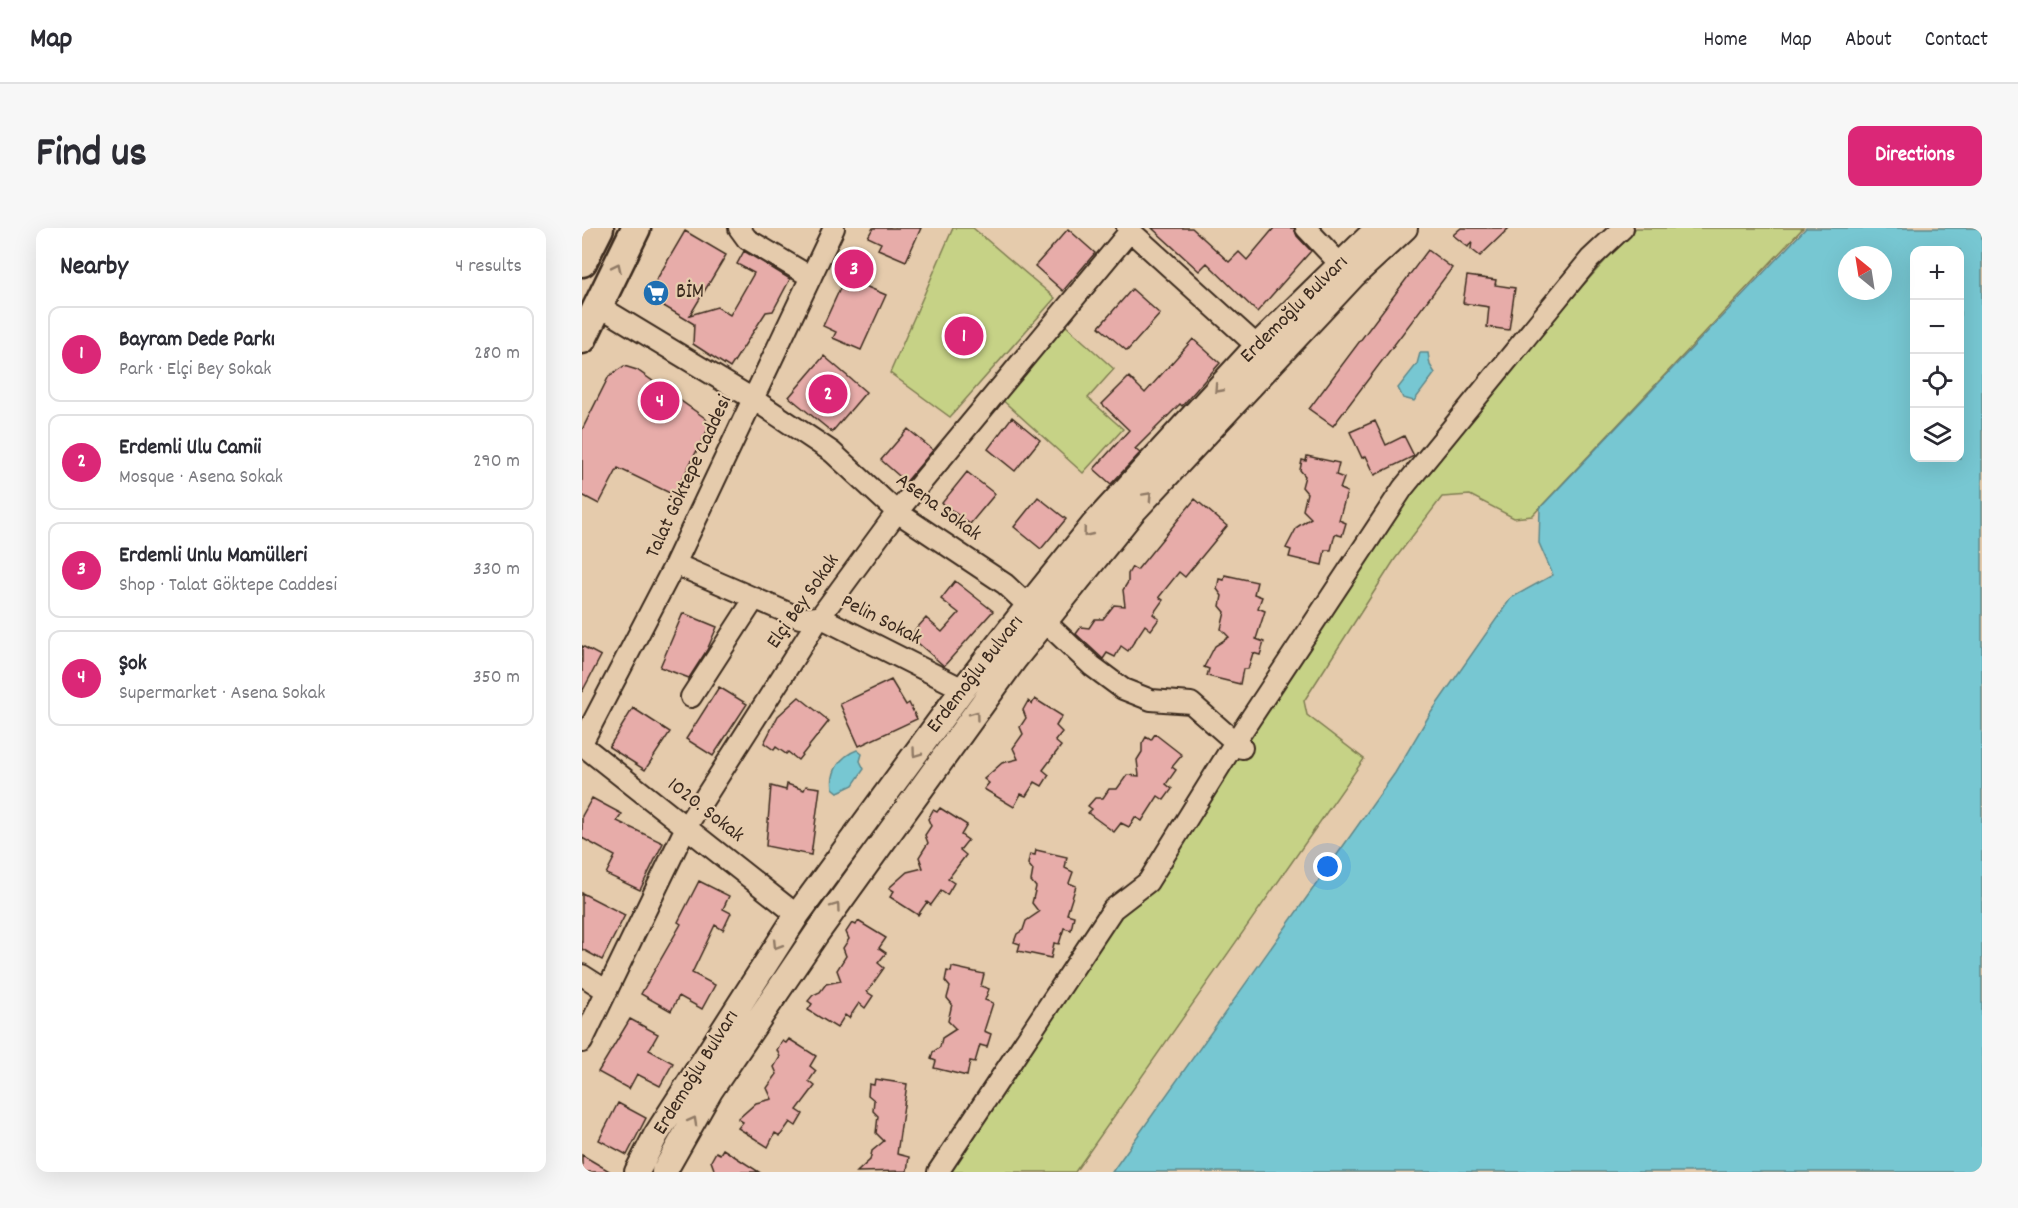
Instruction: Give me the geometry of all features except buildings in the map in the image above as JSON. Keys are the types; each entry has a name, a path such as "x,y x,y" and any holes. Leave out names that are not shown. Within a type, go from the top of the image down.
{"highway":[{"path":"582,262 599,228"},
{"path":"582,339 636,228"}],"main road":[{"name":"Erdemoğlu Bulvarı","path":"637,1172 656,1135 797,915 963,689 1094,524 1257,346 1378,228"},
{"name":"Erdemoğlu Bulvarı","path":"664,1172 710,1091 817,933 1014,660 1132,513 1353,276 1405,228"}],"street":[{"path":"739,228 747,239 811,277"},
{"name":"Talat Göktepe Caddesi","path":"582,744 675,564 834,228"},
{"path":"1306,228 1340,264"},
{"path":"938,1172 1113,909 1148,882 1239,745 1403,488 1590,259 1623,228"},
{"path":"1129,230 1257,346"},
{"name":"Elçi Bey Sokak","path":"582,1042 686,826 820,617 897,512 1129,230"},
{"name":"Asena Sokak","path":"599,306 753,399 832,452 897,512 1005,584 1092,666 1123,689 1151,700 1191,704 1239,745"},
{"name":"Pelin Sokak","path":"675,564 800,618 820,617 963,689"},
{"path":"691,697 755,598"},
{"name":"1020. Sokak","path":"582,744 797,915"},
{"path":"582,975 607,991"}],"green space":[{"path":"953,228 973,228 1055,298 950,417 890,373"},
{"path":"1636,228 1803,228 1532,516 1514,518 1470,495 1442,497 1395,559 1304,701 1307,715 1364,759 1075,1172 944,1172 1410,488 1578,291"},
{"path":"1065,325 1114,369 1088,398 1123,429 1083,473 999,397"}],"water":[{"path":"1806,228 1982,228 1982,1172 1112,1172 1395,773 1430,714 1511,598 1553,575 1539,543 1540,508"},
{"path":"1420,353 1428,353 1430,365 1435,373 1414,401 1403,398 1398,388 1417,364"},
{"path":"857,750 862,754 860,761 864,769 853,785 838,792 833,788 835,770 846,756"}],"place":[{"name":"Erdemli Unlu Mamülleri","path":"854,269"},
{"name":"BİM","path":"656,293"},
{"name":"Bayram Dede Parkı","path":"964,336"},
{"name":"Erdemli Ulu Camii","path":"828,394"},
{"name":"Şok","path":"660,401"}]}
